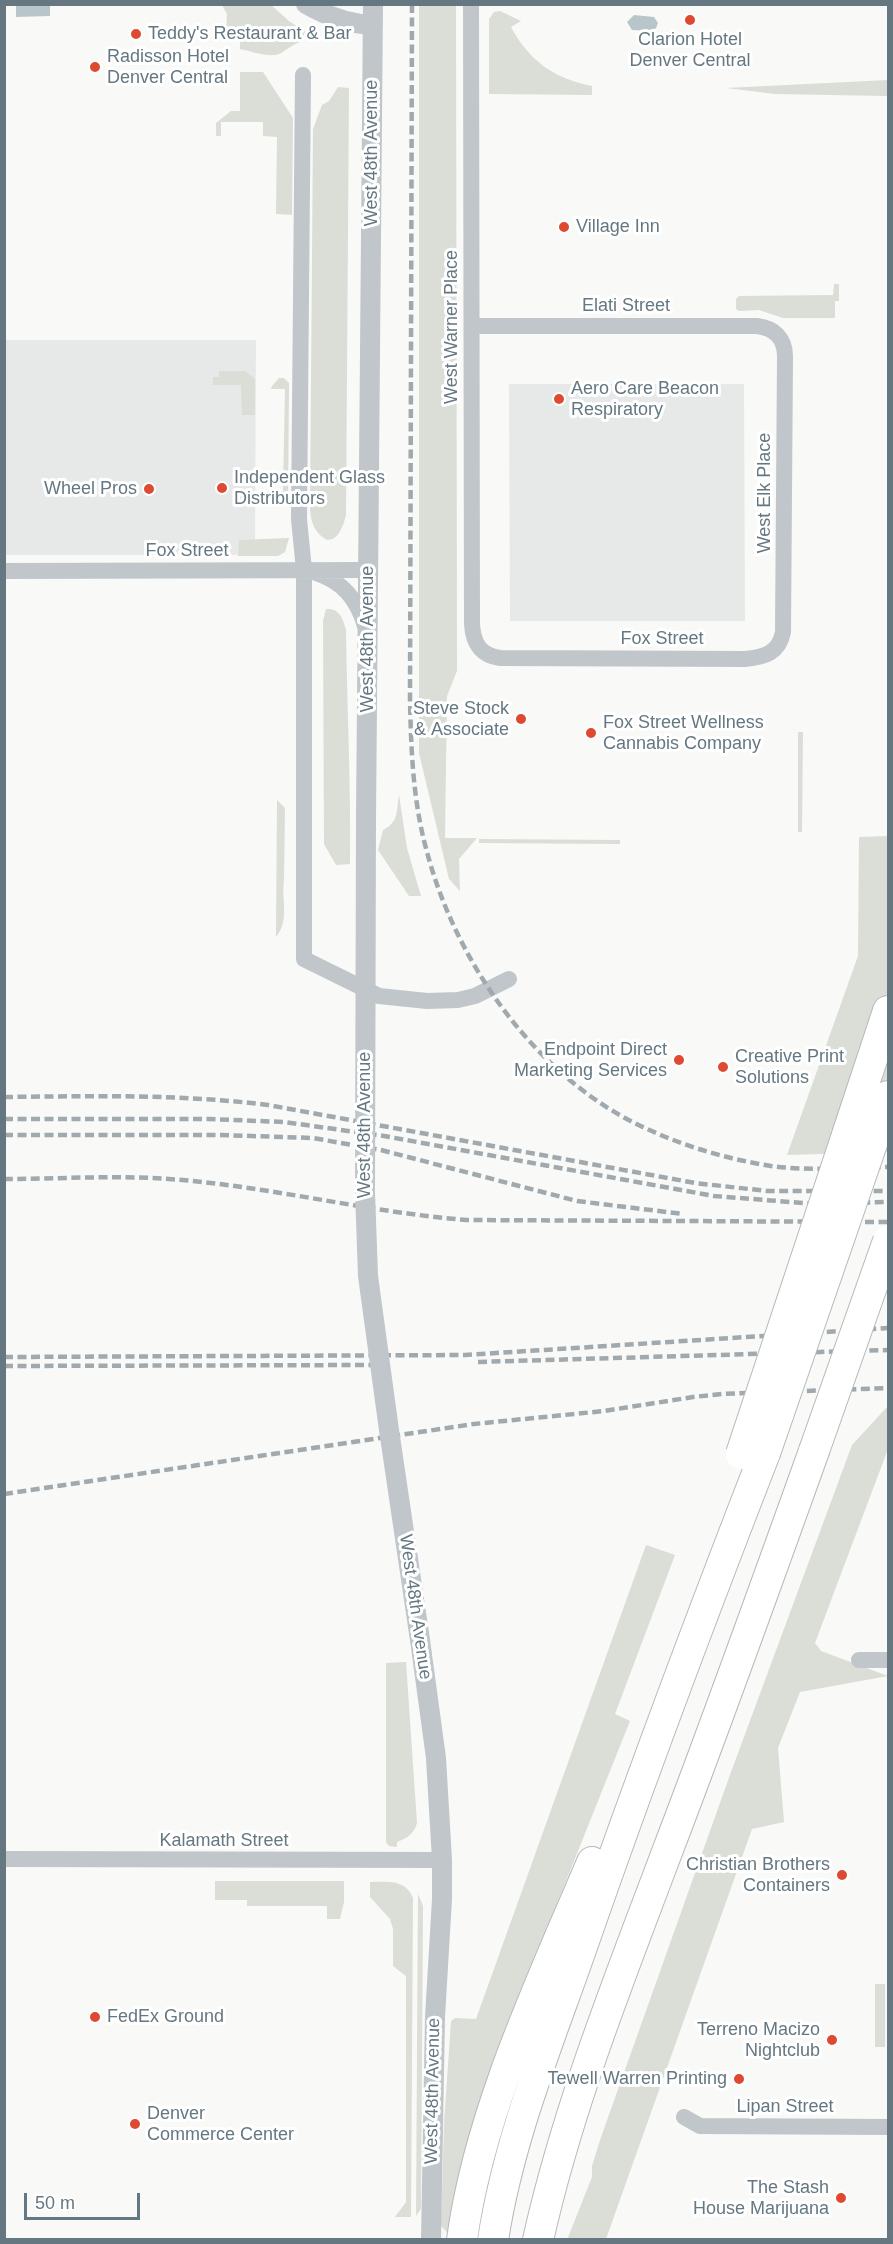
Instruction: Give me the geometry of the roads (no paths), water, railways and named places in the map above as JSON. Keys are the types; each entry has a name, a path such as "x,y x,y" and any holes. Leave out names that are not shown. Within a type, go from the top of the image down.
{"highway":[{"path":"493,2240 509,2165 528,2097 711,1590 753,1453 862,1132 888,1011"},
{"path":"862,1132 888,1096"},
{"path":"538,2240 552,2178 585,2072 718,1718 888,1241"},
{"path":"814,1451 888,1288"},
{"path":"462,2240 470,2192 481,2150 518,2042 595,1855 645,1768"}],"street":[{"path":"306,4 335,19 350,23 373,24"},
{"name":"West 48th Avenue","path":"373,4 365,1192 368,1276 436,1758 442,1899 434,2028 431,2240"},
{"name":"West Warner Place","path":"471,4 472,633 478,649"},
{"path":"303,75 300,519 304,570 304,959 379,996 458,1000 475,996 509,979"},
{"name":"Elati Street","path":"472,326 757,326 765,327 778,334"},
{"name":"West Elk Place","path":"774,651 782,639 783,608 785,348 778,334"},
{"path":"304,570 330,578 349,593 361,612 368,637"},
{"name":"Fox Street","path":"4,571 369,570"},
{"name":"Fox Street","path":"478,649 492,657 500,658 745,659 774,651"},
{"path":"859,1660 888,1660"},
{"name":"Kalamath Street","path":"4,1859 442,1860"},
{"name":"Lipan Street","path":"684,2117 700,2126 888,2127"}],"railway":[{"path":"412,4 410,718 414,776 422,833 440,892 456,931 476,969 500,1005 527,1038 557,1069 590,1096 625,1118 678,1142 752,1163 830,1169 888,1167"},
{"path":"4,1097 136,1097 235,1101 268,1105 695,1183 767,1191 888,1191"},
{"path":"4,1119 208,1119 284,1122 384,1136 714,1196 816,1204 888,1202"},
{"path":"4,1135 221,1135 313,1138 381,1150 577,1201 683,1214"},
{"path":"4,1179 107,1177 206,1182 391,1211 466,1220 888,1222"},
{"path":"4,1357 465,1355 888,1328"},
{"path":"478,1362 888,1350"},
{"path":"4,1366 373,1365"},
{"path":"4,1494 474,1424 604,1411 693,1397 888,1388"}],"place":[{"name":"Clarion Hotel Denver Central","path":"690,20"},
{"name":"Teddy's Restaurant & Bar","path":"136,34"},
{"name":"Radisson Hotel Denver Central","path":"95,67"},
{"name":"Village Inn","path":"564,227"},
{"name":"Aero Care Beacon Respiratory","path":"559,399"},
{"name":"Independent Glass Distributors","path":"222,488"},
{"name":"Wheel Pros","path":"149,489"},
{"name":"Steve Stock & Associate","path":"521,719"},
{"name":"Fox Street Wellness Cannabis Company","path":"591,733"},
{"name":"Endpoint Direct Marketing Services","path":"679,1060"},
{"name":"Creative Print Solutions","path":"723,1067"},
{"name":"Christian Brothers Containers","path":"842,1875"},
{"name":"FedEx Ground","path":"95,2017"},
{"name":"Terreno Macizo Nightclub","path":"832,2040"},
{"name":"Tewell Warren Printing","path":"739,2079"},
{"name":"Denver Commerce Center","path":"135,2124"},
{"name":"The Stash House Marijuana","path":"841,2198"}]}
